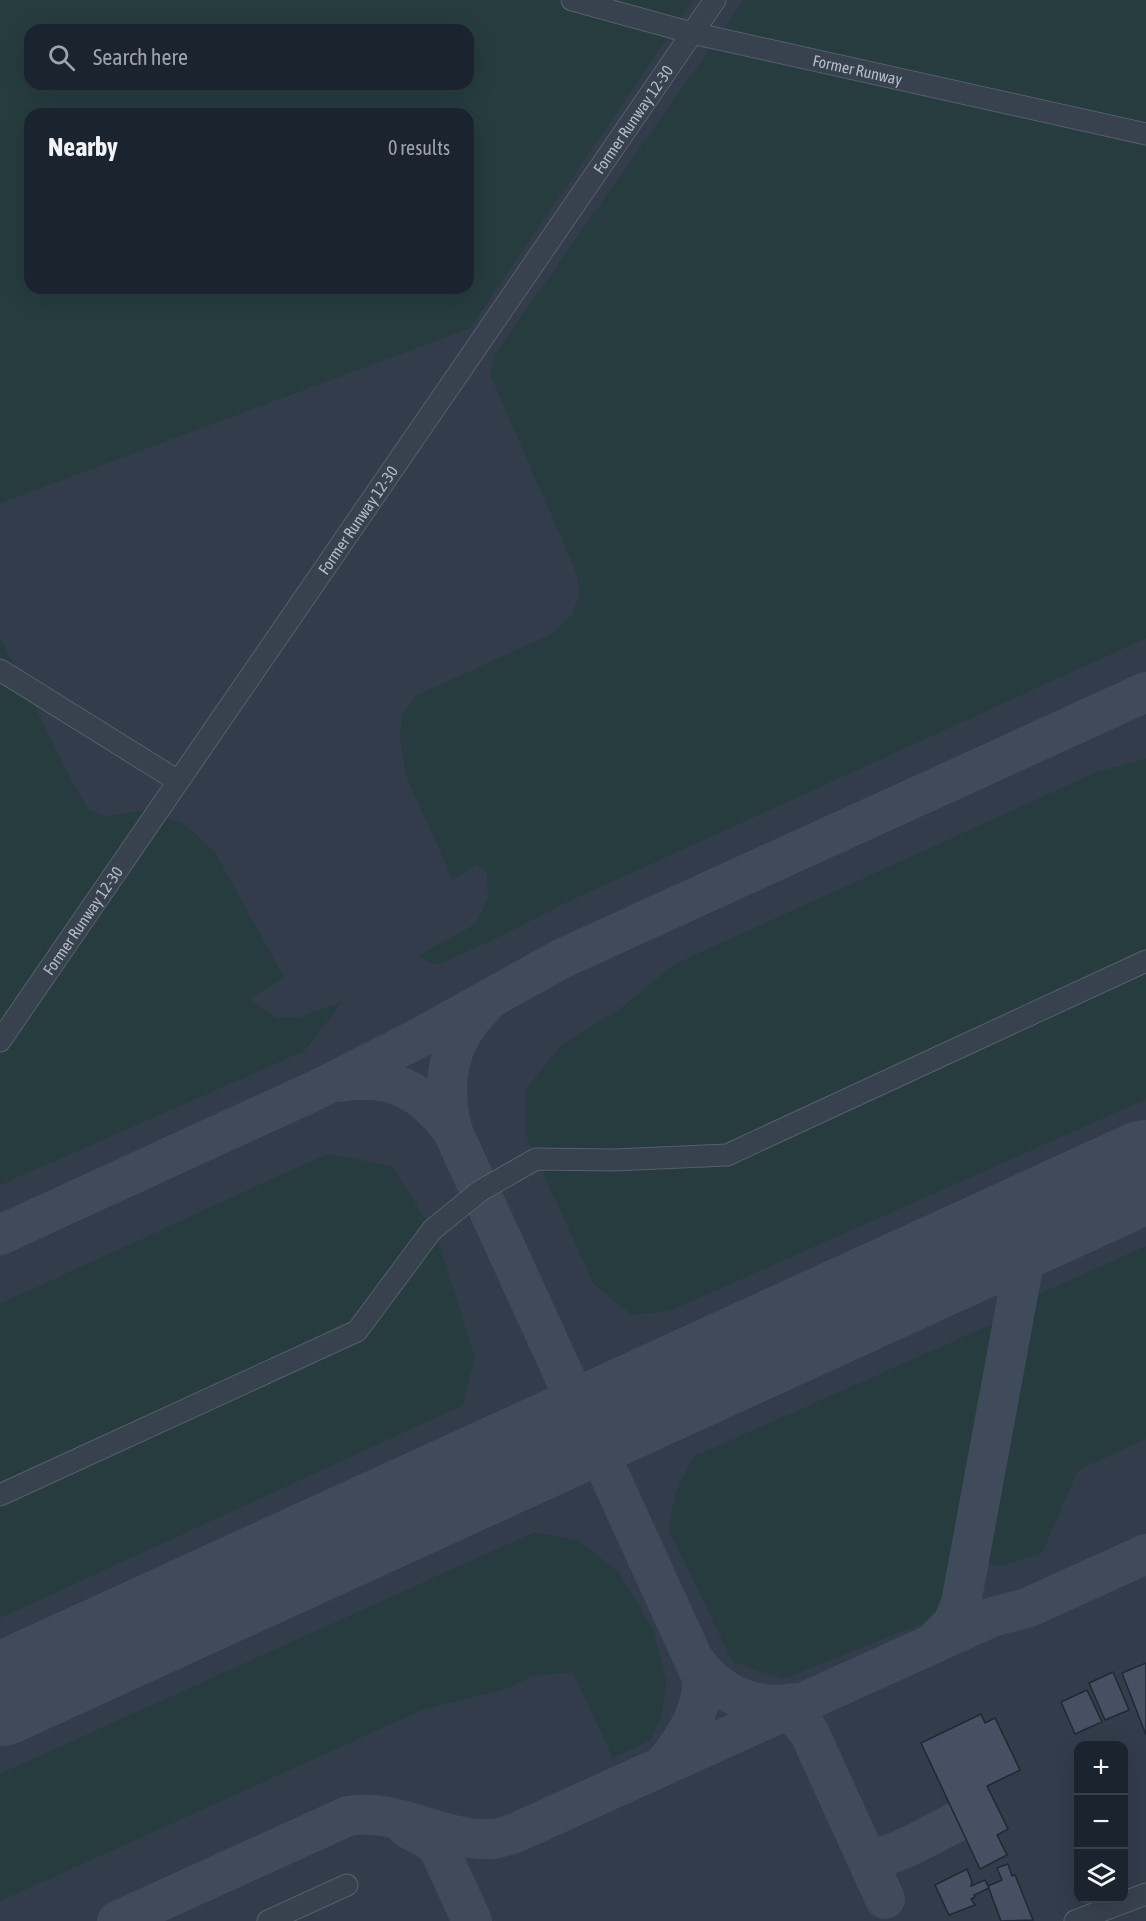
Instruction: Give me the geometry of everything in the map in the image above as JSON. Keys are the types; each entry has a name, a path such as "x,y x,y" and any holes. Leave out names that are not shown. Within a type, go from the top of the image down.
{"lane":[{"name":"Former Runway","path":"572,0 692,33 1146,134"},
{"name":"Former Runway 12-30","path":"0,1041 714,0"},
{"path":"0,670 178,781"},
{"path":"0,1495 357,1331 432,1230 480,1191 536,1159 614,1160 727,1155 1146,961"},
{"path":"268,1921 347,1885"},
{"path":"1075,1921 1146,1894"}],"shaded area":[{"path":"0,0 1146,0 1146,1921 0,1921"}],"green space":[{"path":"0,0 693,0 470,328 0,503"},
{"path":"744,0 1146,0 1146,638 565,903 497,938 439,964 428,962 419,955 476,924 488,898 487,873 477,864 453,879 406,776 400,735 402,715 416,696 554,633 572,615 580,593 577,574 490,374 495,354"},
{"path":"0,637 72,781 89,810 105,816 144,811 184,824 214,851 284,977 250,999 276,1018 301,1017 343,1001 304,1051 0,1185"},
{"path":"1146,759 1146,1099 669,1311 632,1315 594,1284 526,1135 526,1089 561,1045 620,1009 675,964 1097,772"},
{"path":"327,1154 392,1166 437,1238 475,1357 463,1405 0,1618 0,1304"},
{"path":"1146,1246 1146,1439 1078,1470 1042,1553 1001,1566 991,1565 986,1551 1035,1296"},
{"path":"995,1323 942,1615 783,1679 733,1662 669,1530 675,1494 693,1457"},
{"path":"535,1532 579,1541 619,1572 653,1630 666,1681 662,1714 650,1740 613,1758 573,1672 533,1676 508,1688 422,1710 0,1901 0,1774"}],"building":[{"path":"1146,1663 1146,1735 1122,1673"},
{"path":"1113,1672 1129,1710 1105,1720 1089,1683"},
{"path":"1087,1690 1102,1722 1075,1734 1061,1702"},
{"path":"981,1714 985,1723 995,1718 1020,1770 987,1786 1008,1829 997,1835 1007,1855 980,1869 921,1743"},
{"path":"1008,1864 1012,1876 1015,1875 1033,1920 1001,1921 988,1886 1002,1880 997,1868"},
{"path":"967,1869 972,1882 971,1886 985,1880 989,1888 974,1895 975,1897 971,1899 975,1905 949,1915 935,1885"}],"taxiway":[{"path":"0,1235 314,1091 417,1039 561,959 1146,692"},
{"path":"484,1005 462,1034 450,1064 447,1097 453,1132 702,1678 702,1690 696,1714 685,1736 663,1766"},
{"path":"338,1082 374,1080 404,1088 430,1105 453,1132"},
{"path":"933,1643 953,1623 961,1603 1031,1224"},
{"path":"117,1921 348,1816 384,1816 474,1839 495,1839 515,1833 992,1617 1027,1608 1146,1554"},
{"path":"694,1660 714,1682 738,1697 766,1704 795,1703"},
{"path":"776,1705 799,1720 809,1732 885,1899"},
{"path":"861,1846 871,1855 887,1855 958,1821"},
{"path":"407,1828 438,1847 472,1921"}],"runway":[{"path":"0,1695 1146,1171"}]}
